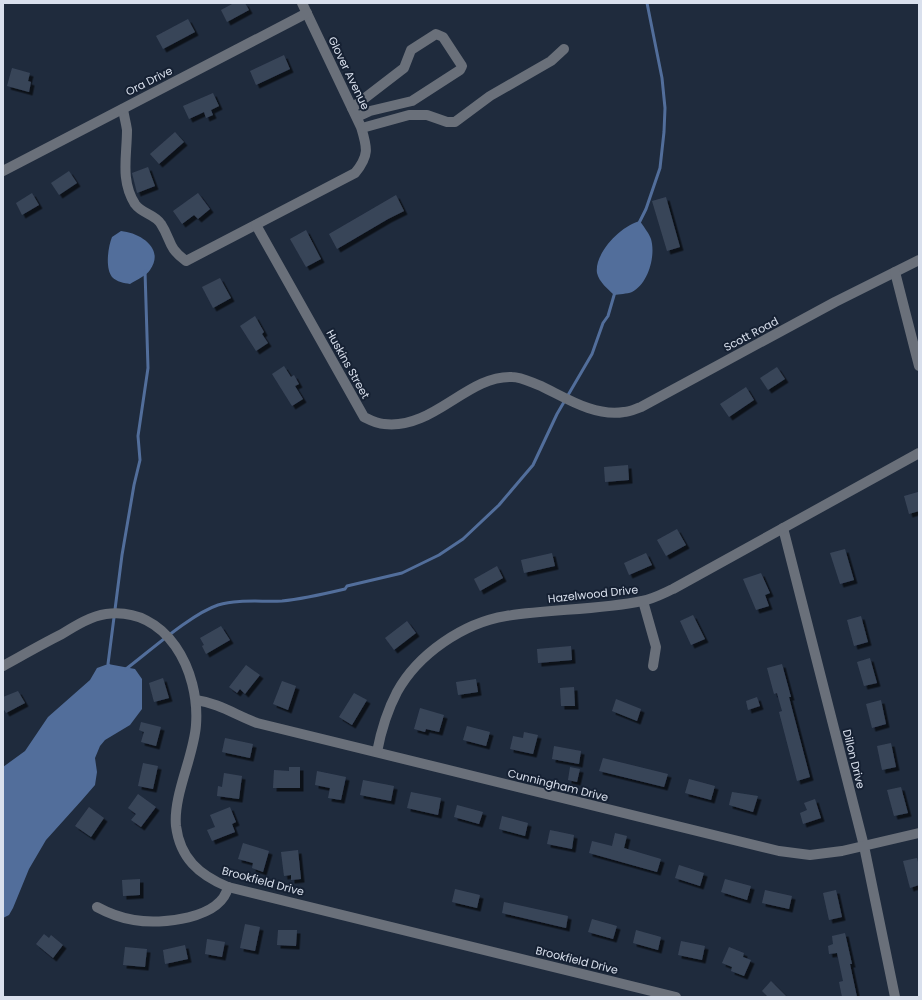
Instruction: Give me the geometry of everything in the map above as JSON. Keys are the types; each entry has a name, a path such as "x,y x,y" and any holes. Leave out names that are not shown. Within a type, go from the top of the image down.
{"street":[{"name":"Glover Avenue","path":"256,225 355,173 364,163 366,155 366,144 362,128 302,3"},
{"name":"Ora Drive","path":"3,171 307,13"},
{"path":"352,108 404,68 411,50 436,34 443,37 462,66 460,70 412,101 370,111 357,118"},
{"path":"362,128 409,115 427,115 446,122 455,122 490,96 551,61 564,49"},
{"path":"123,109 127,128 125,178 129,192 141,212 161,223 170,246 186,261 256,225"},
{"name":"Huskins Street","path":"256,225 364,417 383,424 403,424 430,414 483,383 498,378 514,377 529,381 590,408"},
{"name":"Scott Road","path":"590,408 608,413 625,412 641,407 919,260"},
{"path":"895,272 919,366"},
{"name":"Hazelwood Drive","path":"377,752 384,722 397,691 418,664 443,642 472,626 505,616 643,601 674,589 919,453"},
{"name":"Dillon Drive","path":"783,528 864,846 895,997"},
{"path":"643,601 656,647 653,666"},
{"name":"Brookfield Drive","path":"3,666 84,622 105,614 126,614 147,620 165,632 182,656 191,678 196,700 195,733 178,803 176,825 181,846 193,865 209,879 228,887 676,997"},
{"name":"Cunningham Drive","path":"196,700 210,702 257,722 779,851 810,855 842,851 919,833"},
{"path":"97,907 107,913 134,920 162,922 190,917 216,906 222,900 228,887"}],"water":[{"path":"640,221 651,239 652,253 649,269 638,288 630,293 614,295 604,285 598,276 597,265 600,257 611,241 625,228"},
{"path":"121,231 136,235 149,243 155,255 154,262 150,270 130,284 114,279 108,268 108,252 112,237"},
{"path":"108,664 135,669 142,679 142,709 130,725 105,740 100,746 95,758 97,772 95,785 46,840 29,869 13,908 9,915 3,918 3,767 25,751 48,717 90,680 97,668"}],"building":[{"path":"234,3 245,3 249,10 227,22 221,10"},
{"path":"188,19 195,32 163,49 156,36"},
{"path":"284,55 290,69 256,85 250,71"},
{"path":"12,68 30,73 28,81 31,82 29,92 7,86"},
{"path":"213,93 219,106 211,110 213,115 206,118 204,112 189,119 183,106"},
{"path":"175,132 184,142 159,164 150,154"},
{"path":"148,167 155,186 137,193 132,173"},
{"path":"69,171 77,183 59,195 51,183"},
{"path":"32,193 39,205 22,215 16,203"},
{"path":"198,193 210,209 198,219 194,215 182,224 173,211"},
{"path":"396,195 404,211 337,249 329,234"},
{"path":"666,197 680,247 667,251 652,201"},
{"path":"306,230 321,259 306,267 290,239"},
{"path":"220,278 231,298 213,308 202,287"},
{"path":"255,316 264,332 262,334 268,343 256,351 240,326"},
{"path":"284,366 291,377 294,375 299,384 295,386 303,399 292,406 272,374"},
{"path":"777,367 785,379 768,390 760,378"},
{"path":"746,387 754,400 729,417 720,404"},
{"path":"628,465 629,480 605,482 604,467"},
{"path":"918,492 919,511 909,514 904,496"},
{"path":"677,529 686,545 666,556 657,540"},
{"path":"845,549 854,580 840,584 830,553"},
{"path":"552,553 555,566 524,573 521,560"},
{"path":"646,553 652,565 629,575 624,563"},
{"path":"497,566 503,578 480,591 474,579"},
{"path":"761,573 770,593 765,595 769,606 756,610 743,579"},
{"path":"693,615 705,639 691,645 680,621"},
{"path":"861,616 868,642 854,646 847,620"},
{"path":"407,621 416,633 394,650 385,638"},
{"path":"221,626 230,640 206,654 202,646 204,645 200,638"},
{"path":"571,646 572,660 538,663 537,649"},
{"path":"870,658 877,683 864,686 857,662"},
{"path":"782,664 810,777 797,781 779,712 782,711 777,693 774,694 767,668"},
{"path":"246,665 260,675 245,694 240,689 237,693 229,687"},
{"path":"163,678 169,698 154,702 149,683"},
{"path":"476,679 478,692 458,695 456,682"},
{"path":"282,681 296,686 288,710 273,704"},
{"path":"574,687 575,706 561,706 560,688"},
{"path":"18,691 25,703 6,713 3,708 3,697"},
{"path":"354,693 367,700 352,725 339,717"},
{"path":"757,697 760,706 748,710 746,701"},
{"path":"616,699 641,709 637,721 612,711"},
{"path":"881,700 886,724 872,728 866,704"},
{"path":"420,708 444,715 439,732 426,729 425,732 414,729"},
{"path":"141,722 161,727 156,746 141,742 144,732 139,730"},
{"path":"467,726 490,732 486,746 463,740"},
{"path":"524,732 538,735 533,754 510,749 513,736 523,738"},
{"path":"225,738 253,744 250,758 222,752"},
{"path":"891,743 896,767 882,770 877,746"},
{"path":"554,746 581,751 579,764 552,759"},
{"path":"603,758 668,774 664,787 599,771"},
{"path":"143,763 158,766 153,789 138,786"},
{"path":"289,767 300,767 300,788 273,788 274,770 289,771"},
{"path":"570,767 580,769 577,782 568,780"},
{"path":"317,771 346,777 341,800 328,798 330,788 315,785"},
{"path":"224,773 242,776 239,799 217,796 218,786 222,787"},
{"path":"689,779 715,786 711,800 685,793"},
{"path":"363,780 394,786 391,801 360,795"},
{"path":"901,787 908,813 894,816 887,790"},
{"path":"411,792 441,798 438,815 407,808"},
{"path":"732,792 758,796 753,812 729,805"},
{"path":"138,794 156,807 141,827 131,820 136,814 128,808"},
{"path":"815,799 821,818 803,824 800,813 807,810 804,803"},
{"path":"457,805 483,812 479,824 454,817"},
{"path":"89,807 104,818 91,837 75,826"},
{"path":"230,807 236,822 232,824 235,832 212,841 207,830 215,827 210,815"},
{"path":"502,816 528,823 525,836 499,829"},
{"path":"550,830 574,835 572,849 547,844"},
{"path":"615,833 627,836 624,848 661,859 657,872 589,853 592,841 612,846"},
{"path":"243,843 269,851 263,872 252,868 253,863 238,859"},
{"path":"298,850 301,879 291,880 291,875 284,876 281,852"},
{"path":"917,858 919,866 919,885 910,888 903,861"},
{"path":"679,865 704,873 700,886 675,878"},
{"path":"140,879 140,895 123,896 122,880"},
{"path":"725,879 751,886 747,900 721,892"},
{"path":"455,889 480,895 477,908 452,902"},
{"path":"765,890 792,896 789,909 762,903"},
{"path":"836,890 842,917 829,920 823,893"},
{"path":"504,902 568,916 566,928 502,913"},
{"path":"592,919 617,926 613,939 588,932"},
{"path":"245,924 260,927 255,951 240,948"},
{"path":"278,930 297,930 296,946 277,945"},
{"path":"636,930 661,937 658,950 633,943"},
{"path":"845,933 857,997 842,997 839,982 843,981 837,953 829,954 828,946 833,944 832,936"},
{"path":"44,934 49,938 51,935 63,945 53,958 36,944"},
{"path":"207,939 225,942 222,957 205,954"},
{"path":"681,941 705,946 702,960 678,955"},
{"path":"185,945 188,959 165,964 163,950"},
{"path":"125,947 147,949 145,967 123,965"},
{"path":"729,947 744,953 743,957 751,960 744,976 731,971 732,967 722,963"},
{"path":"771,981 787,997 768,997 762,991"}],"waterway":[{"path":"639,223 646,209 660,168 665,108 662,78 647,3"},
{"path":"110,667 108,664 122,555 134,485 140,460 138,436 148,368 145,271"},
{"path":"126,669 183,624 218,605 242,601 290,600 345,589 347,586 402,573 439,555 463,539 499,505 533,465 557,414 592,354 603,323 608,316 615,292"}]}
